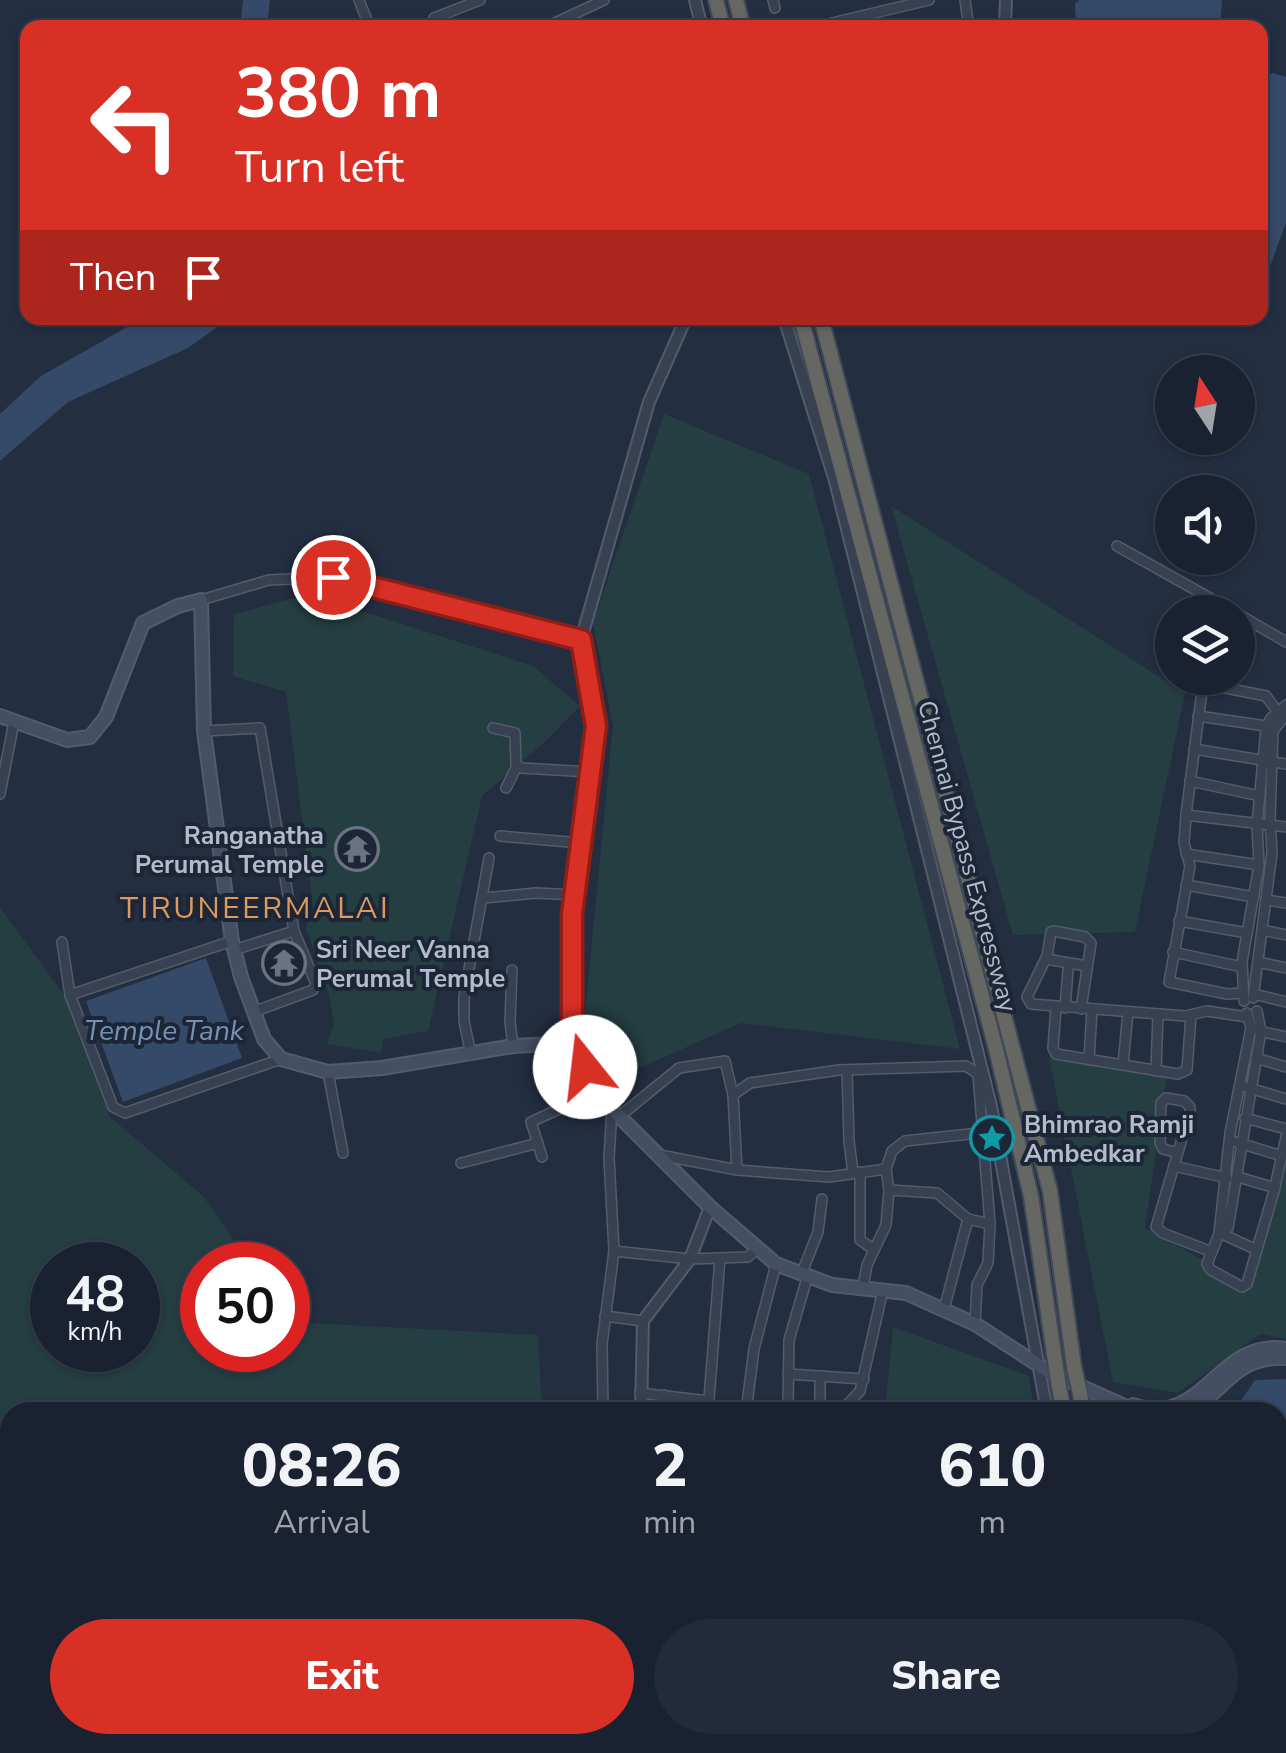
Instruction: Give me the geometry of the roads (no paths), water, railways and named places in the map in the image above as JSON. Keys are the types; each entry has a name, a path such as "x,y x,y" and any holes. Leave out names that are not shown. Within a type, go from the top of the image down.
{"highway":[{"name":"Chennai Bypass Expressway","path":"803,325 824,424 1000,1067 1030,1196 1062,1402"},
{"name":"Chennai Bypass Expressway","path":"823,325 1050,1191 1081,1402"}],"main road":[{"path":"0,716 66,740 90,737 106,717 143,622 202,600 204,730 233,946 264,1040 281,1059 328,1072 471,1055 513,1046 572,1043 598,1092 616,1112 710,1208 776,1264 832,1285 906,1294 975,1324 1038,1364 1117,1402"},
{"path":"1187,1402 1248,1351 1286,1348"},
{"path":"1202,1402 1244,1366 1259,1359 1286,1358"},
{"path":"1038,1364 1127,1402"}],"street":[{"path":"434,18 480,0"},
{"path":"561,20 604,0"},
{"path":"834,20 878,5 929,0"},
{"path":"572,1043 575,895 596,726 581,640 649,402 683,325"},
{"path":"787,325 824,424"},
{"path":"840,482 990,1132 988,1263 977,1285 975,1324"},
{"path":"1116,546 1204,595"},
{"path":"202,600 269,580 333,577 581,640"},
{"path":"1255,624 1286,642"},
{"path":"1281,714 1261,694 1211,684 1202,691 1184,843 1190,862 1168,978 1171,984 1286,1002"},
{"path":"1250,1014 1259,1003 1248,996 1242,968 1259,865 1260,796 1274,731 1286,705"},
{"path":"1198,716 1266,726 1281,714"},
{"path":"0,794 14,722"},
{"path":"1248,996 1258,962 1271,864 1266,726"},
{"path":"204,730 260,728 294,931 316,988 253,1012"},
{"path":"493,728 515,733 517,766 506,788"},
{"path":"1194,749 1286,764"},
{"path":"517,766 590,772"},
{"path":"1190,781 1260,796"},
{"path":"1271,790 1286,794"},
{"path":"1186,815 1286,828"},
{"path":"500,836 581,843"},
{"path":"1186,854 1259,865"},
{"path":"471,1055 464,997 490,858"},
{"path":"1271,864 1286,867"},
{"path":"1186,885 1268,894 1286,903"},
{"path":"484,898 536,893 575,895"},
{"path":"1179,921 1248,933"},
{"path":"1262,930 1286,934"},
{"path":"70,995 294,931"},
{"path":"1089,1060 1087,1009 1087,966 1090,940 1051,932 1046,959 1027,1002 1060,1007 1087,1009 1128,1012 1158,1014 1250,1014"},
{"path":"62,942 70,995 118,1112 281,1059"},
{"path":"1172,952 1242,968"},
{"path":"1046,959 1087,966"},
{"path":"1258,962 1286,968"},
{"path":"512,970 513,1046"},
{"path":"1068,970 1054,1052 1178,1074 1187,1070 1190,1015"},
{"path":"1123,1066 1128,1012"},
{"path":"1156,1071 1158,1014"},
{"path":"1221,1234 1229,1140 1256,1058 1256,1030 1250,1014"},
{"path":"1256,1030 1286,1037"},
{"path":"1256,1030 1232,1213 1206,1264 1242,1287 1257,1250 1286,1137"},
{"path":"1256,1058 1286,1066"},
{"path":"603,1402 605,1316 614,1250 609,1158 616,1112 679,1068 721,1060 727,1063 733,1095 737,1170"},
{"path":"733,1095 750,1083 847,1070 974,1068 1044,1402"},
{"path":"847,1070 849,1142 856,1173 860,1240 873,1249"},
{"path":"328,1072 344,1153"},
{"path":"1246,1087 1286,1100"},
{"path":"542,1157 531,1122 598,1092"},
{"path":"1178,1153 1166,1150 1160,1143 1161,1103 1166,1098 1184,1101 1190,1107 1178,1153 1156,1218 1156,1228 1212,1252"},
{"path":"1246,1118 1286,1129"},
{"path":"864,1287 873,1249 886,1225 886,1168 892,1151 905,1141 990,1132"},
{"path":"1229,1140 1282,1156"},
{"path":"461,1163 538,1142"},
{"path":"657,1154 737,1170 829,1176 886,1168"},
{"path":"1174,1166 1226,1178"},
{"path":"1238,1177 1275,1188"},
{"path":"888,1190 937,1192 968,1220 990,1224"},
{"path":"788,1402 789,1340 818,1232 822,1198"},
{"path":"640,1402 643,1321 690,1258 710,1208"},
{"path":"944,1310 968,1220"},
{"path":"1221,1234 1257,1250"},
{"path":"614,1250 690,1258 748,1257 756,1250"},
{"path":"640,1393 708,1401 720,1258"},
{"path":"747,1402 754,1349 776,1264"},
{"path":"850,1402 864,1379 883,1290"},
{"path":"605,1316 643,1321"},
{"path":"788,1374 864,1379"},
{"path":"820,1376 820,1402"},
{"path":"664,1396 664,1402"}],"water":[{"path":"243,0 270,0 268,20 241,20"},
{"path":"1079,0 1222,0 1221,20 1076,20 1075,4"},
{"path":"1268,75 1286,77 1286,223 1268,266"},
{"path":"131,325 220,325 188,348 68,402 0,461 0,414 41,376"},
{"name":"Temple Tank","path":"206,958 242,1058 123,1102 86,1001"},
{"path":"1286,1379 1286,1402 1240,1402 1255,1380"}],"place":[{"name":"Ranganatha Perumal Temple","path":"357,849"},
{"name":"Sri Neer Vanna Perumal Temple","path":"284,963"},
{"name":"Bhimrao Ramji Ambedkar","path":"992,1138"}],"district":[{"name":"TIRUNEERMALAI","path":"255,908"}]}
